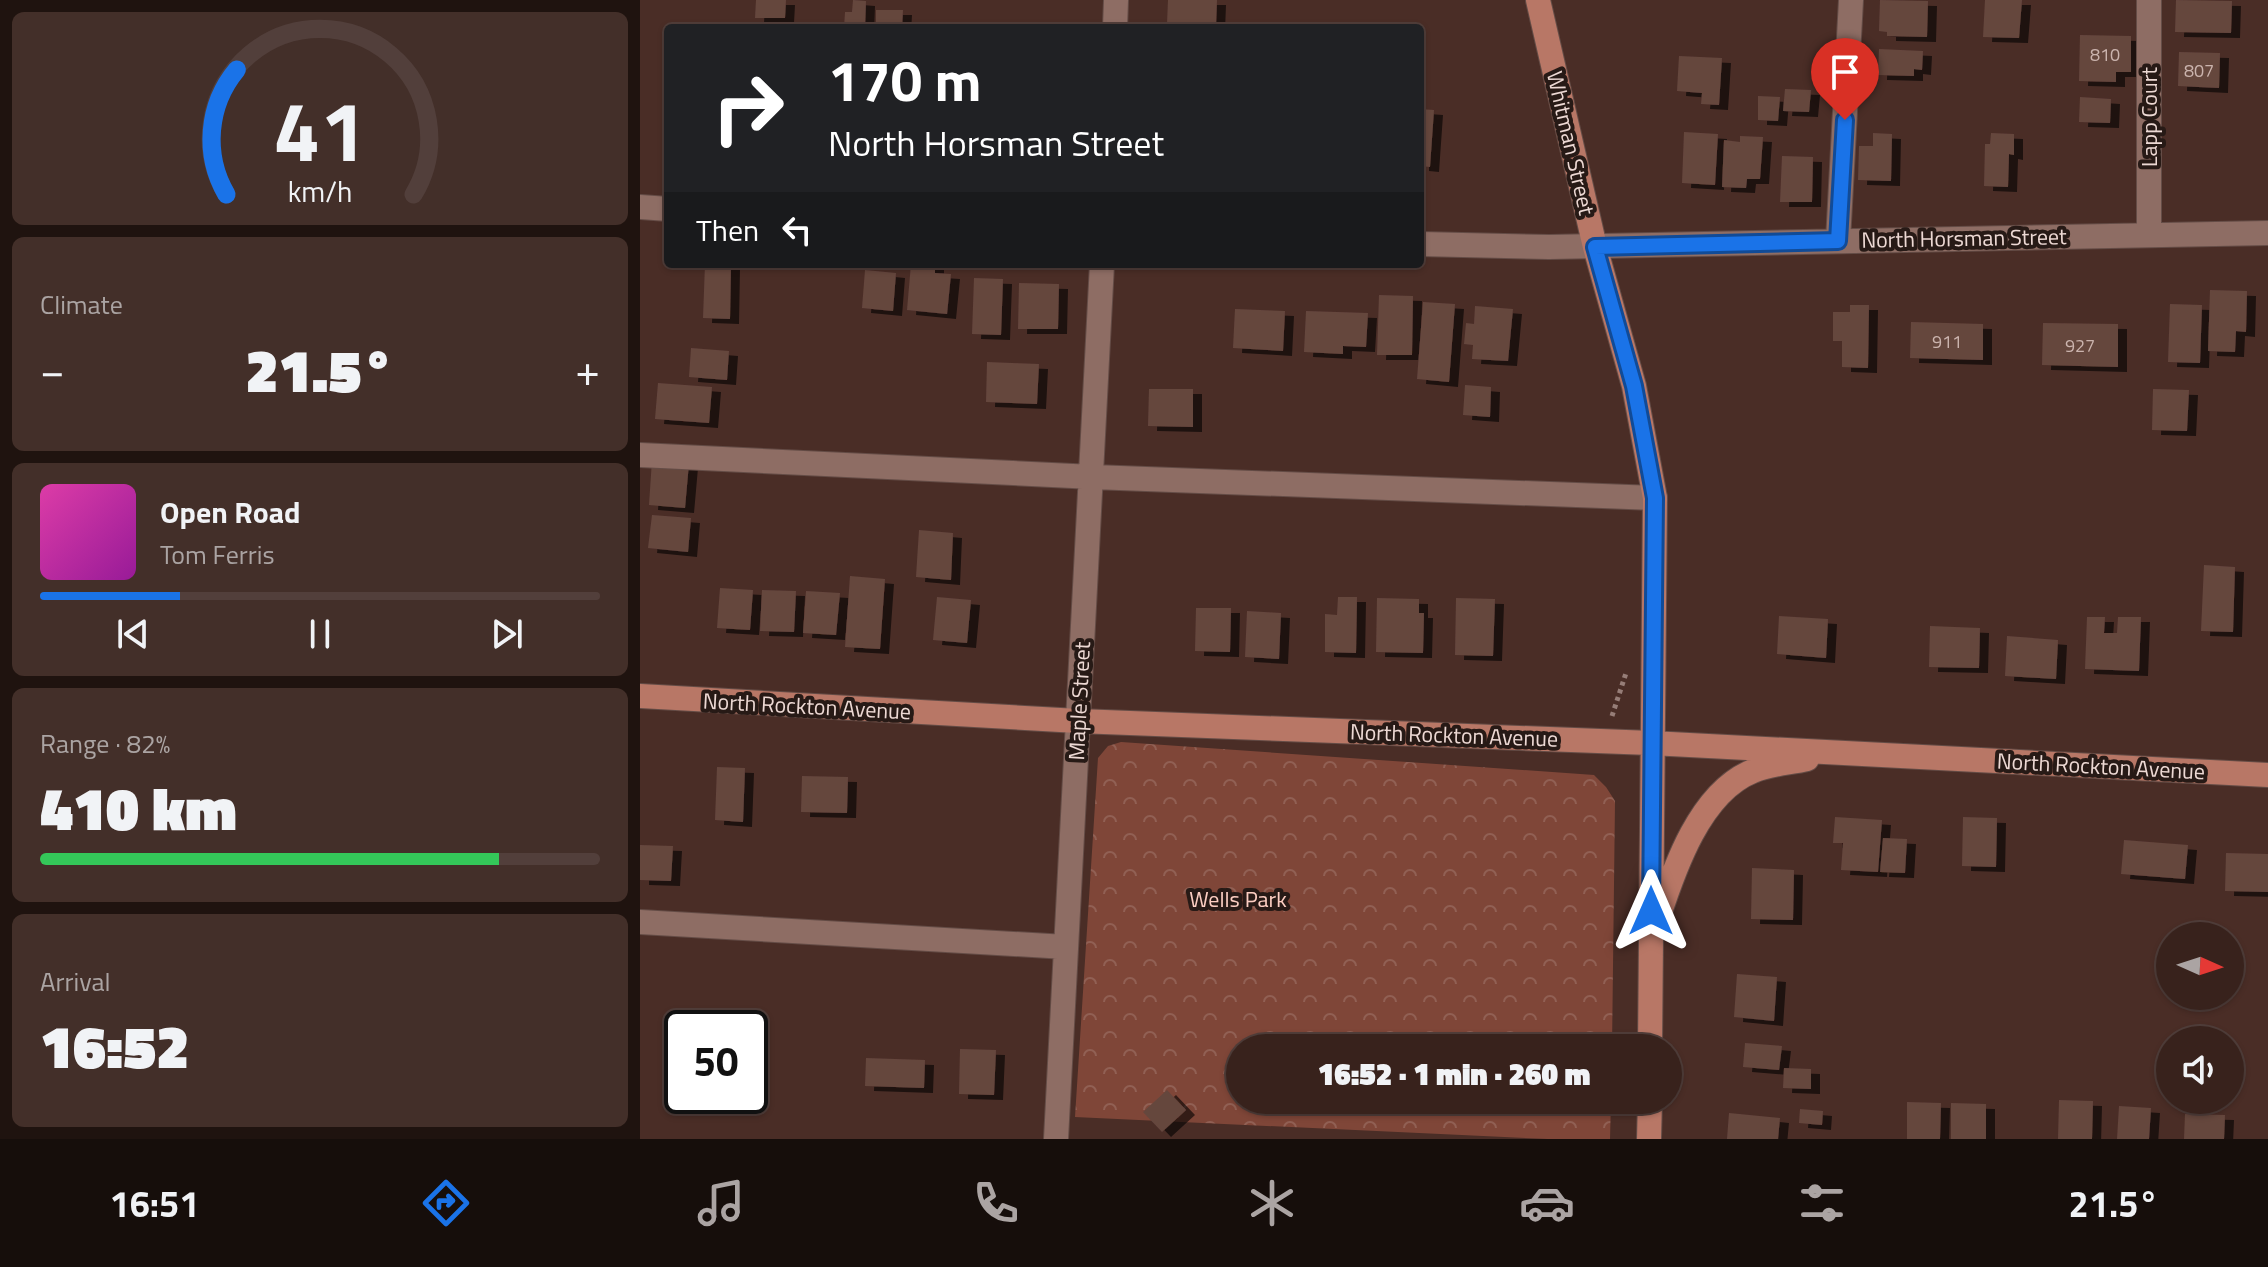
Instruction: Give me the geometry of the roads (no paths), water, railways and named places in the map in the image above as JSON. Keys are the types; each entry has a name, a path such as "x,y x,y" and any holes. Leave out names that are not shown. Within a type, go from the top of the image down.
{"main road":[{"name":"Whitman Street","path":"1538,0 1595,247 1634,386 1655,498 1650,1034"},
{"name":"North Rockton Avenue","path":"640,696 1078,721 1651,743 2268,775"},
{"path":"1650,939 1676,863 1711,805 1728,787 1752,771 1838,752"},
{"path":"1649,1139 1650,1114"}],"street":[{"path":"1115,24 1116,0"},
{"path":"1838,241 1851,0"},
{"name":"Lapp Court","path":"2149,0 2149,234"},
{"path":"640,207 664,209"},
{"name":"North Horsman Street","path":"1424,244 1595,247 2268,233"},
{"name":"Maple Street","path":"1056,1139 1102,268"},
{"path":"640,455 1093,477 1655,498"},
{"path":"640,922 1066,947"}],"park label":[{"name":"Wells Park","path":"1238,899"}]}
